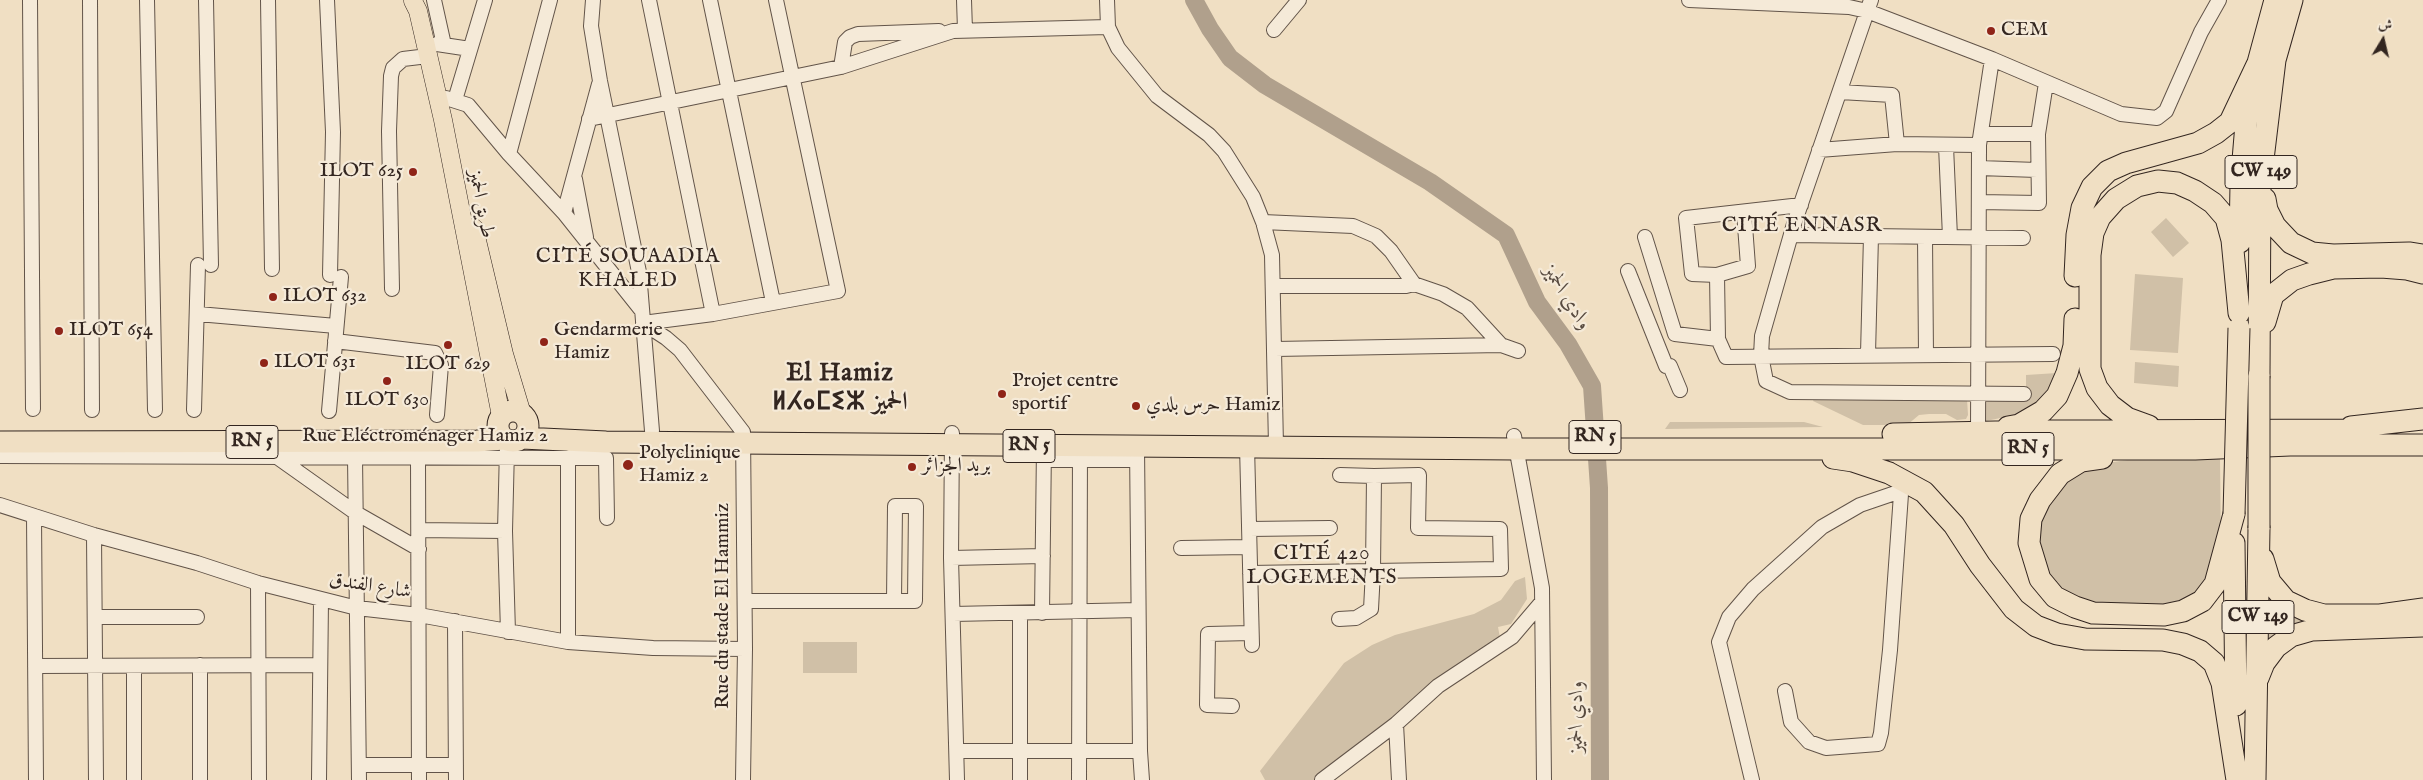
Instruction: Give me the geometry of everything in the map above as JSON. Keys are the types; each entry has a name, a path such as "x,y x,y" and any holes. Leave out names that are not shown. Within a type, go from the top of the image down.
{"highway":[{"name":"CW 149","path":"2237,780 2234,514 2241,176 2246,124 2257,65 2275,0"},
{"name":"CW 149","path":"2255,780 2261,177 2275,60 2292,0"},
{"path":"1978,433 2018,425 2042,411 2057,396 2067,373 2074,346 2077,235 2082,208 2092,187 2108,171 2126,163 2198,143 2216,134 2230,122 2257,65"},
{"path":"2261,177 2267,210 2275,226 2291,244 2312,252 2332,255 2410,253 2423,255"},
{"path":"2197,440 2144,426 2126,418 2110,405 2097,388 2090,369 2090,255 2093,233 2100,217 2116,199 2137,186 2158,181 2177,183 2195,191 2213,203 2226,218 2232,240 2239,320"},
{"path":"2260,347 2273,295 2292,280 2333,268 2381,267 2407,269 2423,273"},
{"path":"2287,438 2423,419"},
{"name":"RN 5","path":"0,442 467,441 514,427 606,442 743,437 1654,442 1978,433 2197,440"},
{"name":"RN 5","path":"0,429 476,432 514,427 588,432 652,431 743,437"},
{"name":"RN 5","path":"1654,442 1766,449 2287,438 2423,430"},
{"name":"RN 5","path":"953,438 1044,453 1137,453 1247,446 1277,441"},
{"path":"2287,438 2423,456"},
{"name":"RN 5","path":"2287,438 2423,445"},
{"path":"2197,440 2081,461 2060,474 2040,500 2031,519 2029,543 2040,579 2054,597 2093,613 2164,615 2183,612 2202,601 2214,584 2234,514"},
{"path":"1766,449 1853,461 1890,473 1902,485 1924,492 1954,524 1995,585 2014,609 2036,626 2057,634 2085,639 2163,640 2183,644 2200,651 2214,663 2222,683 2237,780"},
{"path":"2259,528 2263,560 2270,582 2286,601 2305,610 2324,615 2380,615 2423,609"},
{"path":"2256,706 2258,679 2264,663 2276,647 2291,636 2312,630 2423,626"}],"main road":[{"name":"طريق الحميز","path":"422,0 450,99 454,146 514,427"},
{"name":"طريق الحميز","path":"436,48 463,229 514,427"}],"street":[{"path":"30,0 34,409"},
{"path":"90,0 92,410"},
{"path":"147,0 155,410"},
{"path":"194,410 198,314 204,265 206,0"},
{"path":"268,0 272,268"},
{"path":"327,0 333,132 336,276 336,326 329,411"},
{"path":"485,0 470,49 450,99 468,106 509,154 564,213 642,317 680,350 743,437"},
{"path":"509,154 550,0"},
{"path":"593,0 591,26 600,81 638,265 652,431"},
{"path":"649,0 713,314"},
{"path":"710,0 774,302"},
{"path":"642,317 713,314 838,291 776,0"},
{"path":"959,30 964,0"},
{"path":"1107,0 1108,27 1118,48 1157,96 1209,134 1224,151 1248,189 1263,222 1272,255 1277,441"},
{"path":"1274,30 1298,0"},
{"path":"1689,0 1825,3 1849,7 1869,6 2122,114 2157,118 2166,111 2201,32 2219,0"},
{"path":"1869,6 1791,235 1762,336 1761,356 1766,381 1790,392 2024,394"},
{"path":"841,67 845,42 858,34 1108,27"},
{"path":"589,119 841,67 959,30"},
{"path":"392,289 389,131 393,68 403,59 436,48 470,49"},
{"path":"1978,433 1978,202 1980,140 1992,60"},
{"path":"564,213 600,81"},
{"path":"1978,202 2039,203 2038,134 2046,83"},
{"path":"1840,92 1892,95 1897,144"},
{"path":"1819,150 1897,144 1946,146 1980,140 2038,134"},
{"path":"1946,146 1950,237"},
{"path":"1979,168 2038,170"},
{"path":"575,175 586,240"},
{"path":"1744,212 1748,266 1718,276 1692,274 1686,218 1801,205"},
{"path":"1263,222 1353,226 1376,236 1391,251 1414,284"},
{"path":"1791,235 2023,238"},
{"path":"1868,354 1871,236"},
{"path":"1645,237 1676,334 1718,339"},
{"path":"1924,237 1926,355"},
{"path":"1628,271 1666,366 1670,366 1680,390"},
{"path":"1718,276 1718,339 1726,357 1868,354 1977,356 2053,354"},
{"path":"1273,286 1406,286 1414,284 1443,294 1467,308 1501,345"},
{"path":"198,314 336,326"},
{"path":"1651,329 1671,320"},
{"path":"335,341 435,353 441,365 437,415"},
{"path":"1275,349 1501,345 1518,350"},
{"path":"508,632 505,531 514,427"},
{"name":"Rue Eléctroménager Hamiz 2","path":"0,456 418,457 514,427 568,458 606,442"},
{"name":"Rue du stade El Hammiz","path":"743,437 745,601 743,780"},
{"path":"953,438 951,558 958,751 957,780"},
{"path":"1515,442 1542,588 1544,780"},
{"path":"1232,706 1207,705 1208,634 1251,639 1247,446"},
{"path":"1042,613 1044,453"},
{"path":"1079,780 1080,453"},
{"path":"1137,453 1140,751 1142,780"},
{"path":"277,457 356,514 419,549"},
{"path":"355,457 359,780"},
{"path":"418,457 420,615 419,780"},
{"path":"568,642 568,458 606,458 607,518"},
{"path":"1250,573 1501,569 1500,529 1418,528 1419,475 1340,475"},
{"path":"1339,619 1356,618 1372,608 1374,476"},
{"path":"1752,780 1719,642 1729,617 1753,589 1822,527 1860,505 1902,485 1890,650 1881,733 1878,744 1826,748 1809,742 1791,722 1785,691"},
{"name":"شارع الفندق","path":"0,505 94,535 197,563 258,583 357,608 420,615 568,642 653,648 745,649"},
{"path":"745,601 894,601 915,601 916,506 895,506 894,601"},
{"path":"34,516 36,780"},
{"path":"1249,529 1330,528"},
{"path":"418,530 505,531"},
{"path":"94,535 96,780"},
{"path":"1181,548 1250,548"},
{"path":"951,558 1043,556"},
{"path":"258,583 258,780"},
{"path":"318,780 321,600"},
{"path":"1322,780 1341,774 1438,686 1512,637 1541,603"},
{"path":"953,614 1138,610"},
{"path":"1020,613 1020,780"},
{"path":"95,617 197,618"},
{"path":"455,621 456,780"},
{"path":"200,665 200,780"},
{"path":"35,666 319,665"},
{"path":"134,666 134,780"},
{"path":"1396,724 1399,780"},
{"path":"958,751 1140,751"},
{"path":"359,765 456,765"}],"shaded area":[{"path":"2166,218 2189,243 2173,257 2151,232"},
{"path":"2135,274 2183,278 2178,353 2130,350"},
{"path":"2135,362 2179,366 2178,387 2134,383"},
{"path":"2057,373 2049,391 2040,401 2015,415 1986,421 1982,418 1981,398 2026,396 2026,375"},
{"path":"1815,397 1967,399 1968,415 1966,419 1957,420 1946,414 1929,414 1919,415 1907,425 1863,425 1813,401"},
{"path":"1670,422 1804,422 1823,427 1665,429"},
{"path":"2141,458 2220,459 2221,546 2213,582 2175,608 2100,609 2056,586 2038,551 2039,520 2073,471 2100,464"},
{"path":"2260,575 2311,624 2259,655"},
{"path":"1525,577 1527,599 1511,624 1498,627 1500,638 1316,780 1265,780 1260,771 1344,663 1372,645 1395,635 1474,614 1501,600 1515,581"},
{"path":"803,642 857,642 857,673 803,673"}],"waterway":[{"name":"وادي الحميز","path":"1194,0 1210,29 1230,58 1265,85 1430,182 1506,235 1537,302 1568,344 1592,386 1599,488 1600,780"}],"place":[{"name":"CEM","path":"1991,31"},
{"name":"ILOT 625","path":"413,172"},
{"name":"ILOT 632","path":"273,297"},
{"name":"ILOT 654","path":"59,331"},
{"name":"Gendarmerie Hamiz","path":"544,342"},
{"name":"ILOT 629","path":"448,345"},
{"name":"ILOT 631","path":"264,363"},
{"name":"ILOT 630","path":"387,381"},
{"name":"Projet centre sportif","path":"1002,394"},
{"name":"حرس بلدي Hamiz","path":"1136,406"},
{"name":"Polyclinique Hamiz 2","path":"628,465"},
{"name":"بريد الجزائر","path":"912,467"}],"district":[{"name":"CITÉ ENNASR","path":"1802,227"},
{"name":"CITÉ SOUAADIA KHALED","path":"628,270"},
{"name":"El Hamiz ⵍⵃⴰⵎⵉⵣ الحميز","path":"840,390"},
{"name":"CITÉ 420 LOGEMENTS","path":"1322,567"}]}
